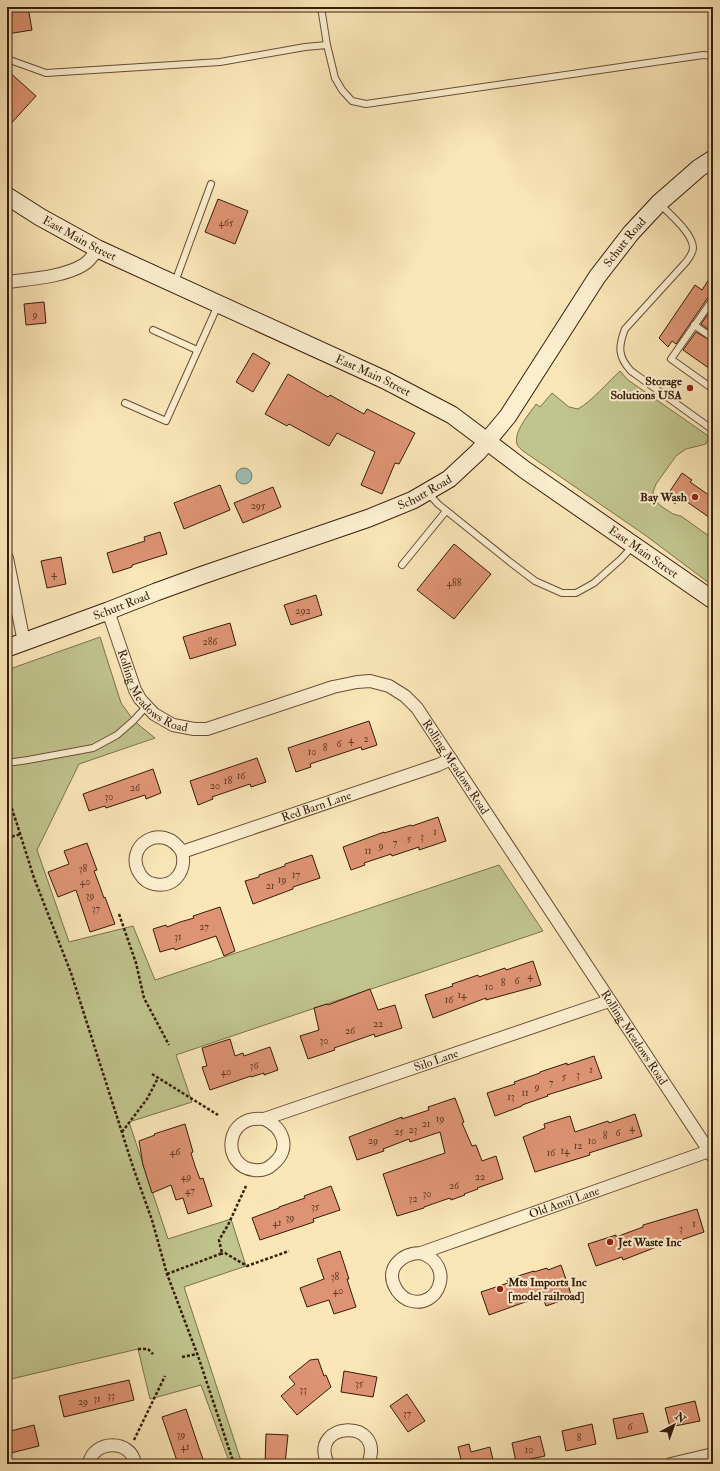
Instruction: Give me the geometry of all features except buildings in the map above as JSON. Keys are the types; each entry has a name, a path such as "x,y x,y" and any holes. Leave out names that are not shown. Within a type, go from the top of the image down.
{"street":[{"name":"Schutt Road","path":"7,648 200,576 369,518 413,500 449,479 478,452 508,416 597,277 631,233 659,203 699,168 713,159"},
{"name":"East Main Street","path":"7,196 40,217 98,249 174,285 386,380 452,415 525,470 713,600"},
{"path":"7,282 47,276 73,270 84,264 98,249"},
{"path":"7,558 24,642"},
{"name":"Rolling Meadows Road","path":"108,611 131,681 140,699 146,707 158,717 173,725 194,729 207,729 333,687 357,682 380,683 398,690 418,708 609,1001 711,1154"},
{"name":"Red Barn Lane","path":"182,852 451,759"},
{"path":"153,838 167,838 178,846 182,852 184,858 181,872 177,877 166,884 152,884 141,876 137,870 136,864 138,850 142,844 153,838"},
{"name":"Silo Lane","path":"264,1119 271,1122 281,1133 283,1148 281,1156 271,1166 265,1169 252,1170 239,1164 232,1151 231,1143 232,1135 236,1129 241,1123 248,1119 264,1119 609,1001"},
{"name":"Old Anvil Lane","path":"421,1253 428,1255 438,1266 441,1272 441,1280 439,1287 430,1297 424,1300 412,1301 400,1295 393,1284 393,1270 396,1264 406,1255 421,1253 711,1154"},
{"path":"328,1464 325,1456 327,1441 332,1436 345,1429 359,1432 365,1436 371,1449 371,1457 368,1464"},
{"path":"89,1464 91,1456 100,1447 112,1444 119,1445 129,1451 135,1464"},
{"path":"671,1464 713,1454"}],"lane":[{"path":"321,7 334,78 352,101 366,104 703,55 713,56"},
{"path":"7,59 46,73 220,62 305,47 327,45"},
{"path":"174,285 211,184"},
{"path":"659,203 688,234 693,248 691,255 686,262 625,329 621,340 621,356 625,364 632,371 713,430"},
{"path":"713,299 671,359 713,389"},
{"path":"125,403 166,421 218,304"},
{"path":"694,326 713,338"},
{"path":"153,330 197,350"},
{"path":"427,492 446,511 510,562 535,580 562,593 576,593 594,583 634,545"},
{"path":"402,565 446,511"},
{"path":"7,763 93,748 117,735 146,707"}],"path":[{"path":"7,794 34,878 71,973 122,1133 152,1220 167,1274 197,1354 234,1464"},
{"path":"7,838 21,834"},
{"path":"119,914 136,964 144,998 168,1045"},
{"path":"152,1074 218,1115"},
{"path":"122,1133 147,1099 158,1078"},
{"path":"220,1254 222,1253 219,1240 228,1226 246,1186"},
{"path":"167,1274 225,1253 248,1266 289,1252"},
{"path":"138,1349 148,1349 153,1354"},
{"path":"182,1357 197,1354"},
{"path":"129,1451 165,1376"}],"green space":[{"path":"620,371 628,380 707,435 708,439 706,444 686,449 676,456 656,484 653,492 654,499 661,506 673,514 681,516 713,539 713,586 645,535 523,451 517,445 517,434 526,417 536,404 540,407 552,393 569,407 578,409 594,397"},
{"path":"100,637 121,703 134,721 155,738 79,764 37,850 69,942 133,926 155,980 499,865 543,931 176,1055 192,1102 129,1122 168,1239 231,1219 246,1266 184,1287 242,1464 230,1464 201,1385 150,1399 138,1349 7,1380 7,670"}],"water":[{"path":"244,468 250,470 252,476 250,482 244,484 238,482 236,476 238,470"}],"place":[{"name":"Storage Solutions USA","path":"690,388"},
{"name":"Bay Wash","path":"695,497"},
{"name":"Jet Waste Inc","path":"610,1242"},
{"name":"Mts Imports Inc [model railroad]","path":"500,1289"}]}
